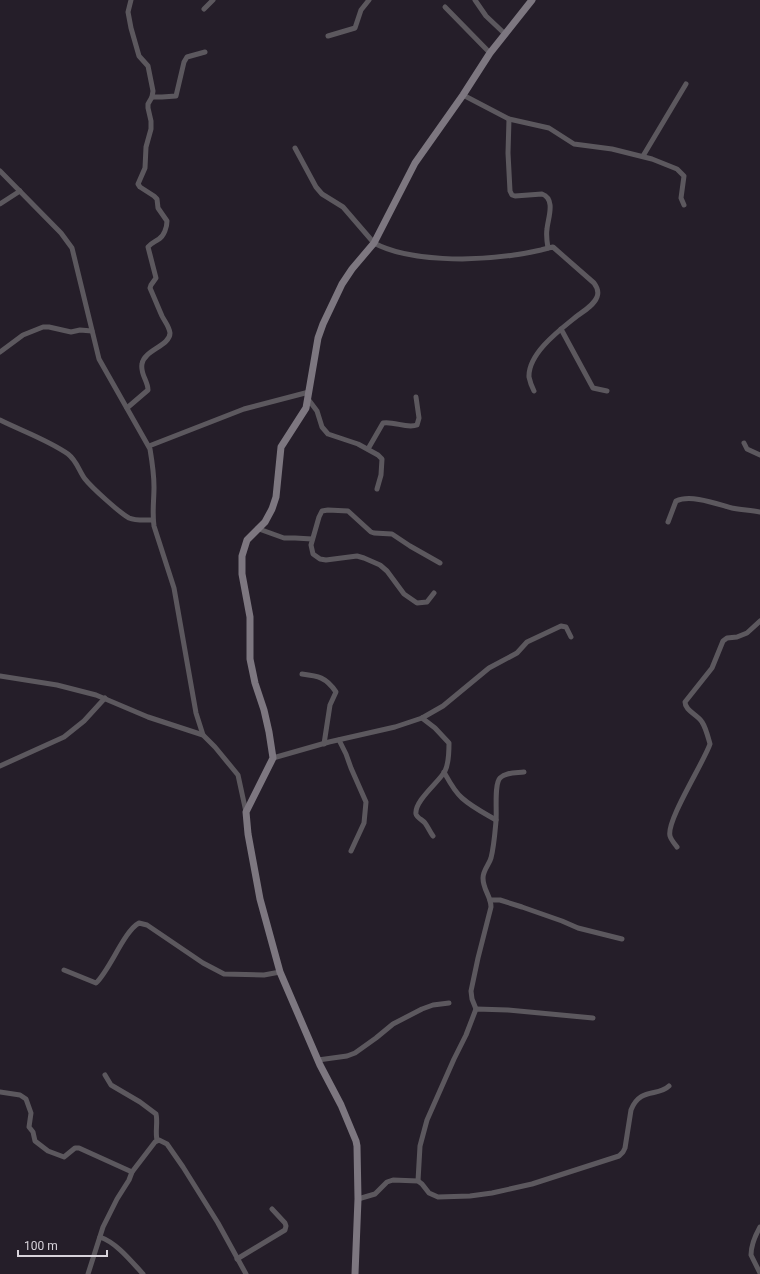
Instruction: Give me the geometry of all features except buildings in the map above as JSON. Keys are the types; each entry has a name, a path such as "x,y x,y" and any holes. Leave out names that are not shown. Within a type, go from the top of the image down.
{"street":[{"path":"127,408 148,390 142,372 144,358 167,341 170,336 168,326 150,288 156,278 148,248 161,237 167,222 158,208 157,199 138,184 145,168 146,147 151,125 148,104 152,97 152,91 148,66 139,56 131,28 128,12 131,0"},
{"path":"204,9 213,0"},
{"path":"328,36 355,28 361,10 369,0"},
{"path":"475,0 486,16 505,34"},
{"path":"246,812 273,758 264,710 255,683 249,654 250,617 242,574 244,548 251,536 265,522 272,509 276,497 281,447 306,408 319,334 342,284 352,269 374,243 415,163 463,95 487,50 505,34 532,0"},
{"path":"445,7 487,50"},
{"path":"152,97 176,96 184,62 187,57 204,52"},
{"path":"642,156 686,84"},
{"path":"463,95 509,120 549,128 574,144 612,149 642,156 673,167 682,172 684,176 681,198 684,205"},
{"path":"509,120 508,153 510,191 512,195 515,196 542,194 547,197 550,206 547,228 548,248"},
{"path":"295,148 316,187 322,194 343,207 374,243 381,247 429,257 449,258 488,258 553,248 594,283 598,296 592,304 561,329 541,348 530,367 529,377 534,391"},
{"path":"0,171 61,232 72,248 101,363 149,446 152,460 154,486 153,520 174,588 196,713 202,735"},
{"path":"0,204 20,191"},
{"path":"0,352 23,335 43,327 49,327 67,332 80,330 92,331"},
{"path":"561,329 593,388 608,391"},
{"path":"149,446 244,409 309,395"},
{"path":"309,395 317,411 322,427 328,434 358,444 382,459 381,475 377,489"},
{"path":"368,449 383,423 389,422 411,426 417,425 419,418 416,397"},
{"path":"0,420 52,445 69,455 75,461 86,480 129,518 137,520 153,520"},
{"path":"744,443 747,449 760,455"},
{"path":"668,522 676,501 681,499 711,501 732,508 760,512"},
{"path":"434,593 427,602 417,603 401,592 392,576 380,565 360,557 335,560 320,559 313,554 310,548 318,517 322,511 346,510 371,532 392,534 440,563"},
{"path":"259,529 284,538 312,539"},
{"path":"677,847 670,836 671,827 686,791 710,744 701,720 685,706 684,702 712,668 723,641 727,638 737,637 747,633 760,620"},
{"path":"273,758 395,727 422,718 443,706 489,668 517,652 527,642 561,626 566,627 571,636"},
{"path":"302,674 324,678 336,692 330,705 324,744"},
{"path":"0,676 57,685 96,695 148,717 202,735 215,747 238,774 246,812 248,834 260,899 280,972 318,1060 341,1105 356,1140 358,1199 355,1274"},
{"path":"0,766 64,737 84,721 105,698"},
{"path":"422,718 435,728 449,743 447,764 444,772 420,802 416,813 426,824 433,836"},
{"path":"339,740 366,802 364,823 351,851"},
{"path":"444,772 455,790 462,798 477,810 496,820"},
{"path":"418,1181 420,1146 427,1120 466,1035 476,1009 472,999 472,991 478,958 491,907 490,900 485,890 483,875 491,859 496,820 497,785 499,778 508,774 524,772"},
{"path":"490,900 500,900 578,928 622,939"},
{"path":"64,970 96,983 132,928 139,923 147,925 203,963 224,974 264,975 280,972"},
{"path":"318,1060 348,1056 355,1053 393,1024 422,1009 433,1005 449,1003"},
{"path":"476,1009 508,1010 593,1018"},
{"path":"88,1274 103,1227 117,1199 129,1180 132,1172 157,1140 156,1114 140,1102 111,1085 105,1075"},
{"path":"358,1199 375,1194 390,1181 418,1181 433,1195 438,1197 470,1196 503,1191 532,1184 619,1156 624,1152 633,1104 648,1093 662,1090 669,1086"},
{"path":"0,1092 20,1095 26,1099 31,1113 29,1127 33,1132 35,1141 48,1151 64,1157 75,1148 79,1148 132,1172"},
{"path":"157,1140 163,1141 171,1149 218,1223 246,1274"},
{"path":"237,1259 285,1230 285,1223 272,1209"},
{"path":"760,1227 755,1236 751,1255 760,1273"},
{"path":"100,1237 106,1239 119,1250 143,1274"}]}
